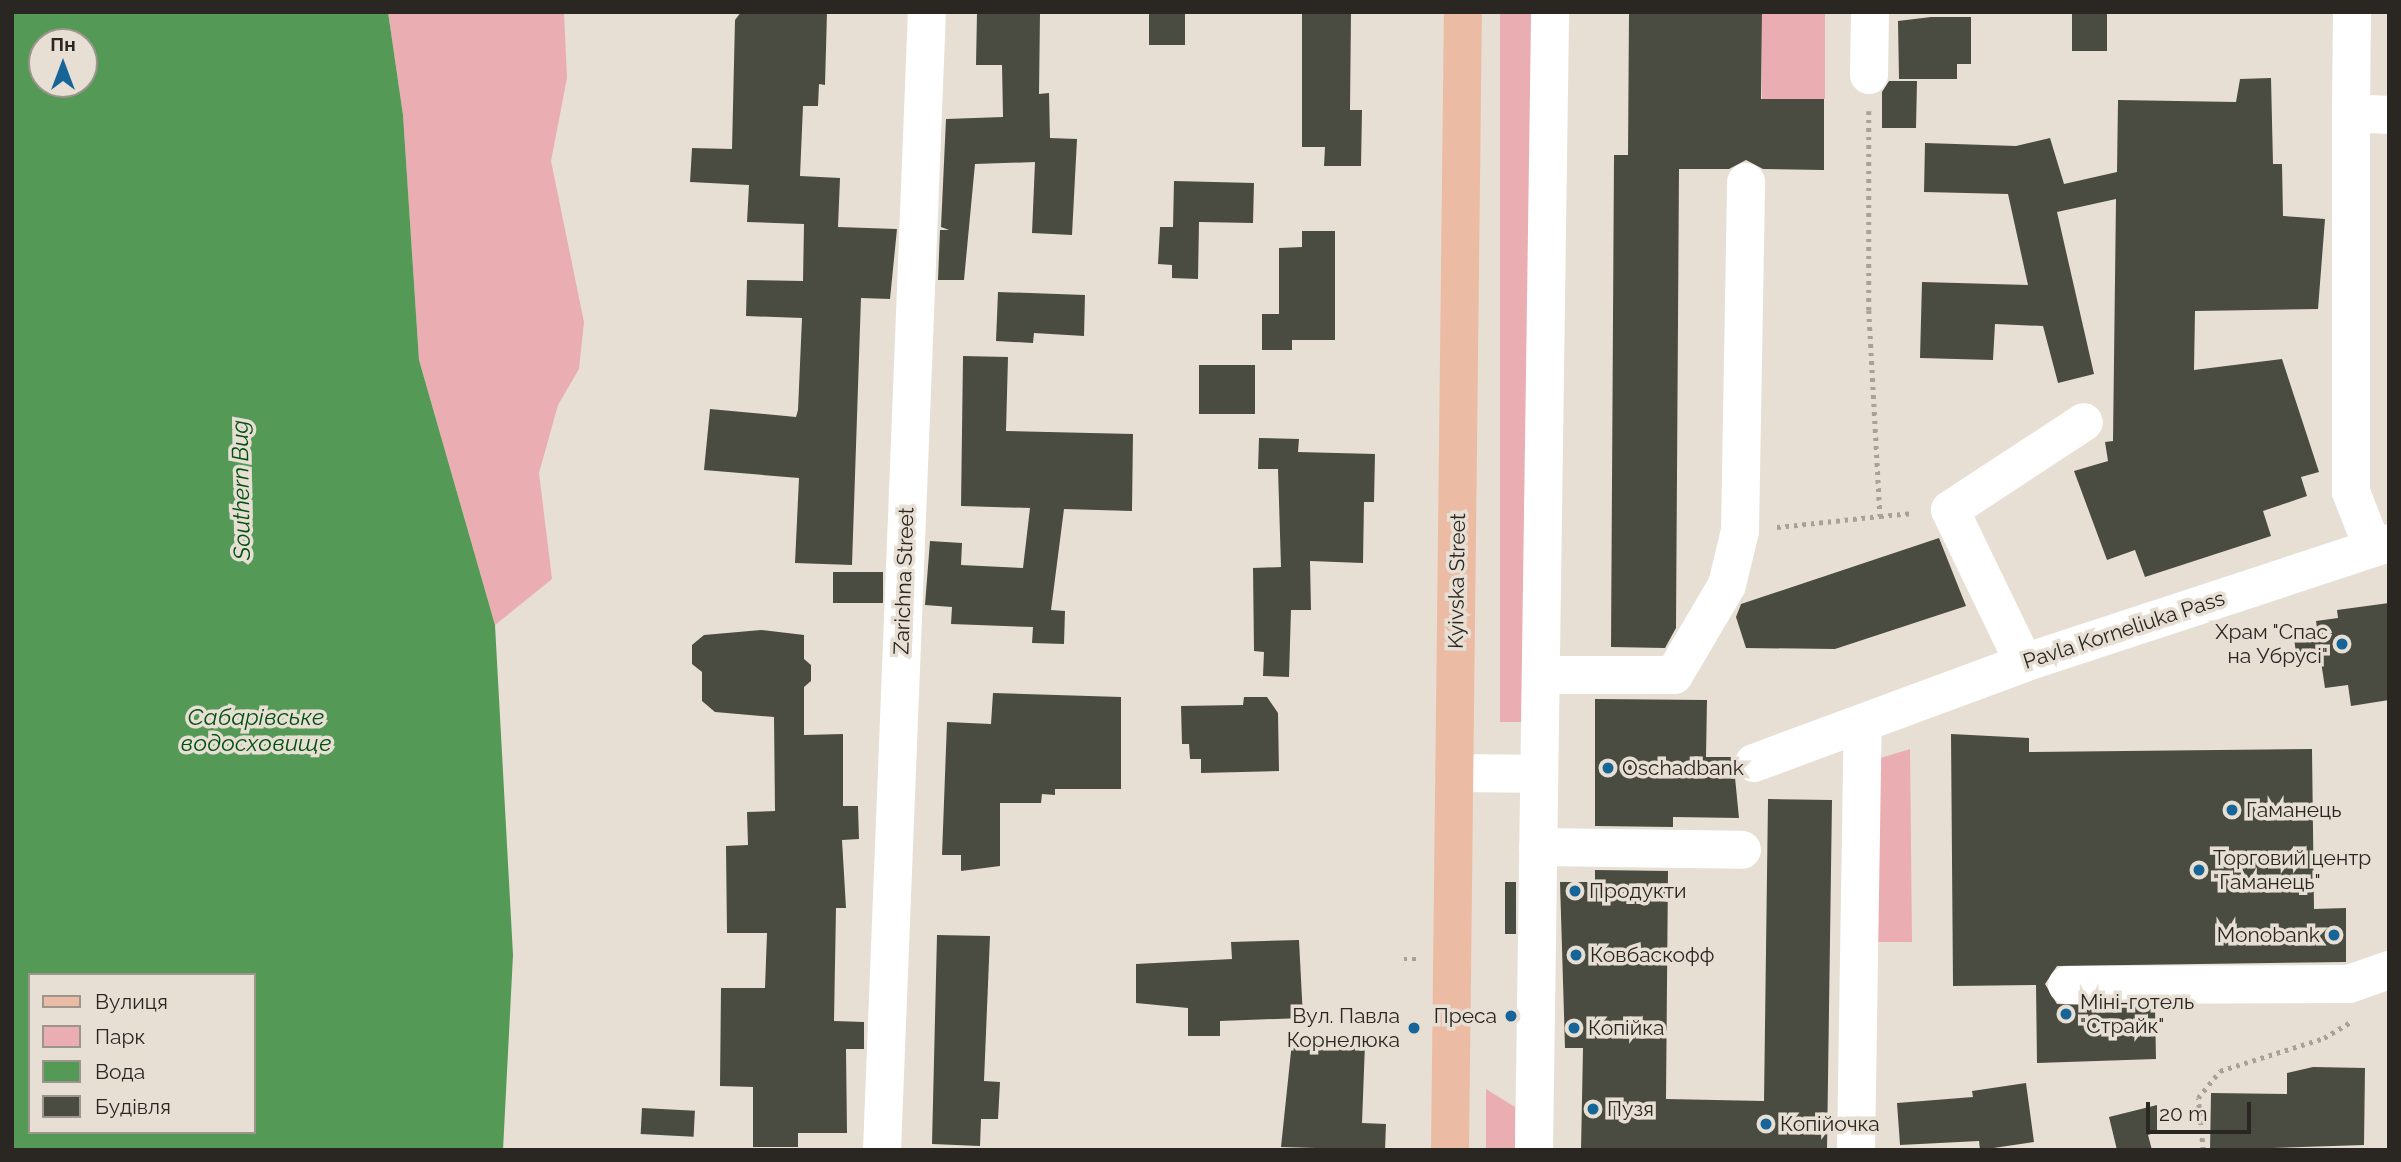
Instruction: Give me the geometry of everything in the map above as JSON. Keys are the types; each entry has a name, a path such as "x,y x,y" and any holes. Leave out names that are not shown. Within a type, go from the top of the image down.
{"main road":[{"name":"Kyivska Street","path":"1450,1150 1462,12"}],"street":[{"name":"Zarichna Street","path":"882,1150 927,12"},
{"path":"1534,1150 1539,774 1545,675 1550,12"},
{"path":"1869,75 1870,12"},
{"path":"2352,12 2351,492 2381,546"},
{"path":"2351,113 2389,115"},
{"path":"1545,675 1674,675 1727,585 1740,531 1746,182"},
{"path":"2024,663 1950,510 2084,422"},
{"name":"Pavla Korneliuka Pass","path":"1754,763 1863,727 2024,663 2381,546"},
{"path":"1856,1150 1863,727"},
{"path":"1456,773 1539,774"},
{"path":"1538,847 1742,850"},
{"path":"2067,985 2349,984 2389,970"}],"path":[{"path":"1869,75 1869,310 1881,516"},
{"path":"1740,531 1950,510"},
{"path":"2203,1150 2198,1098 2220,1071 2324,1038 2360,1017"}],"green space":[{"path":"388,12 564,12 567,78 551,161 584,322 579,369 558,405 539,473 552,579 495,625 419,360 403,115"},
{"path":"1500,12 1540,12 1540,722 1500,722"},
{"path":"1762,12 1825,12 1825,99 1762,99"},
{"path":"1910,749 1912,942 1866,942 1868,762"},
{"path":"1486,1089 1515,1107 1515,1150 1486,1150"}],"water":[{"name":"Сабарівське водосховище","path":"12,12 388,12 403,115 419,360 495,625 513,955 503,1150 12,1150"}],"building":[{"path":"741,12 827,12 825,85 819,84 818,106 803,106 800,176 840,178 838,227 897,229 890,299 861,298 852,565 795,563 799,478 704,470 710,409 796,417 798,410 802,318 746,316 747,280 803,281 804,224 747,222 749,185 690,182 692,148 732,149 735,20"},
{"path":"977,12 1040,12 1039,94 1049,93 1050,138 1077,139 1072,235 1032,233 1035,162 975,164 964,280 938,280 940,230 949,230 941,227 946,119 1003,117 1002,65 976,65"},
{"path":"1149,12 1185,12 1185,45 1149,45"},
{"path":"1302,12 1351,12 1350,110 1362,110 1361,166 1324,166 1325,147 1302,147"},
{"path":"1629,12 1762,12 1761,99 1824,99 1824,170 1763,169 1746,160 1729,169 1679,169 1676,628 1665,648 1611,647 1614,155 1628,155"},
{"path":"2072,12 2107,12 2107,51 2072,51"},
{"path":"1931,17 1971,17 1971,64 1957,64 1957,79 1899,79 1898,21"},
{"path":"2271,78 2273,164 2282,164 2283,216 2325,219 2318,309 2195,311 2194,370 2282,359 2319,472 2301,477 2307,496 2263,511 2271,536 2145,577 2135,550 2107,560 2074,471 2108,461 2105,442 2113,441 2116,199 2057,212 2094,374 2058,383 2043,326 1995,324 1993,360 1920,358 1922,282 2028,285 2008,194 1924,192 1925,143 2016,146 2050,138 2064,184 2117,172 2118,100 2236,102 2240,79"},
{"path":"1889,81 1917,81 1916,128 1882,128 1882,92"},
{"path":"1174,181 1254,183 1253,223 1199,222 1198,279 1172,278 1172,265 1158,264 1160,227 1173,227"},
{"path":"1302,231 1335,231 1335,340 1292,340 1292,350 1262,350 1262,314 1279,314 1279,248 1302,247"},
{"path":"998,292 1085,295 1084,336 1034,333 1033,343 996,341"},
{"path":"963,356 1008,357 1006,431 1133,434 1132,511 1064,509 1051,610 1065,611 1064,644 1032,643 1033,627 951,624 952,607 925,605 930,541 962,543 961,565 1023,568 1030,508 961,506"},
{"path":"1199,365 1255,365 1255,414 1199,414"},
{"path":"1259,438 1299,439 1298,452 1375,454 1374,502 1364,502 1363,563 1310,561 1311,610 1291,610 1289,677 1263,676 1264,652 1254,651 1253,568 1281,567 1278,469 1258,469"},
{"path":"1939,538 1966,606 1835,649 1746,648 1736,617 1741,604"},
{"path":"833,572 883,572 883,603 833,603"},
{"name":"Храм \"Спас на Убрусі\"","path":"2389,603 2389,700 2351,706 2348,685 2325,688 2320,655 2297,659 2293,632 2317,628 2316,621 2338,618 2337,610"},
{"path":"761,630 804,635 804,659 811,665 811,681 804,687 804,735 843,734 843,806 858,806 859,839 842,840 846,908 836,908 834,1021 864,1022 864,1049 846,1049 847,1133 798,1133 798,1147 753,1147 753,1087 720,1086 721,988 765,988 767,933 727,933 726,846 748,845 747,812 775,811 774,717 715,712 702,701 702,672 692,664 692,645 704,635"},
{"path":"993,693 1121,697 1121,789 1055,789 1055,795 1042,794 1041,803 1000,803 1000,866 961,871 961,855 942,855 947,722 991,724"},
{"path":"1244,697 1267,697 1278,713 1279,771 1201,773 1201,759 1190,759 1189,744 1182,744 1181,706 1243,705"},
{"path":"1595,699 1707,700 1706,757 1733,757 1739,818 1673,817 1673,827 1595,826"},
{"path":"1951,734 2029,738 2029,752 2312,749 2314,909 2346,908 2346,962 2057,966 2045,984 2057,1004 2155,1007 2156,1059 2037,1063 2036,985 1953,986"},
{"path":"1768,799 1832,800 1827,1150 1581,1150 1583,1048 1565,1048 1560,882 1595,882 1595,870 1668,871 1666,1099 1764,1101"},
{"path":"1505,882 1516,882 1516,934 1505,934"},
{"path":"937,935 990,936 984,1081 1000,1082 998,1119 981,1119 980,1146 932,1144"},
{"path":"1299,940 1303,1018 1220,1021 1220,1036 1188,1036 1188,1008 1136,1003 1136,964 1232,959 1231,942"},
{"path":"1292,1042 1365,1044 1362,1123 1386,1124 1385,1150 1281,1147"},
{"path":"2313,1067 2365,1068 2364,1145 2210,1150 2211,1093 2287,1094 2287,1073"},
{"path":"2026,1083 2034,1142 1980,1150 1979,1141 1900,1145 1897,1103 1973,1097 1972,1091"},
{"path":"2157,1105 2157,1132 2148,1135 2152,1150 2117,1150 2109,1117"},
{"path":"642,1108 695,1111 694,1137 641,1134"}],"place":[{"name":"Храм \"Спас на Убрусі\"","path":"2342,644"},
{"name":"Oschadbank","path":"1608,768"},
{"name":"Гаманець","path":"2232,810"},
{"name":"Торговий центр \"Гаманець\"","path":"2199,870"},
{"name":"Продукти","path":"1575,891"},
{"name":"Monobank","path":"2334,935"},
{"name":"Ковбаскофф","path":"1576,955"},
{"name":"Міні-готель \"Страйк\"","path":"2066,1014"},
{"name":"Преса","path":"1511,1016"},
{"name":"Вул. Павла Корнелюка","path":"1414,1028"},
{"name":"Копійка","path":"1574,1028"},
{"name":"Пузя","path":"1593,1109"},
{"name":"Копійочка","path":"1766,1124"}],"water label":[{"name":"Southern Bug","path":"241,490"}]}
